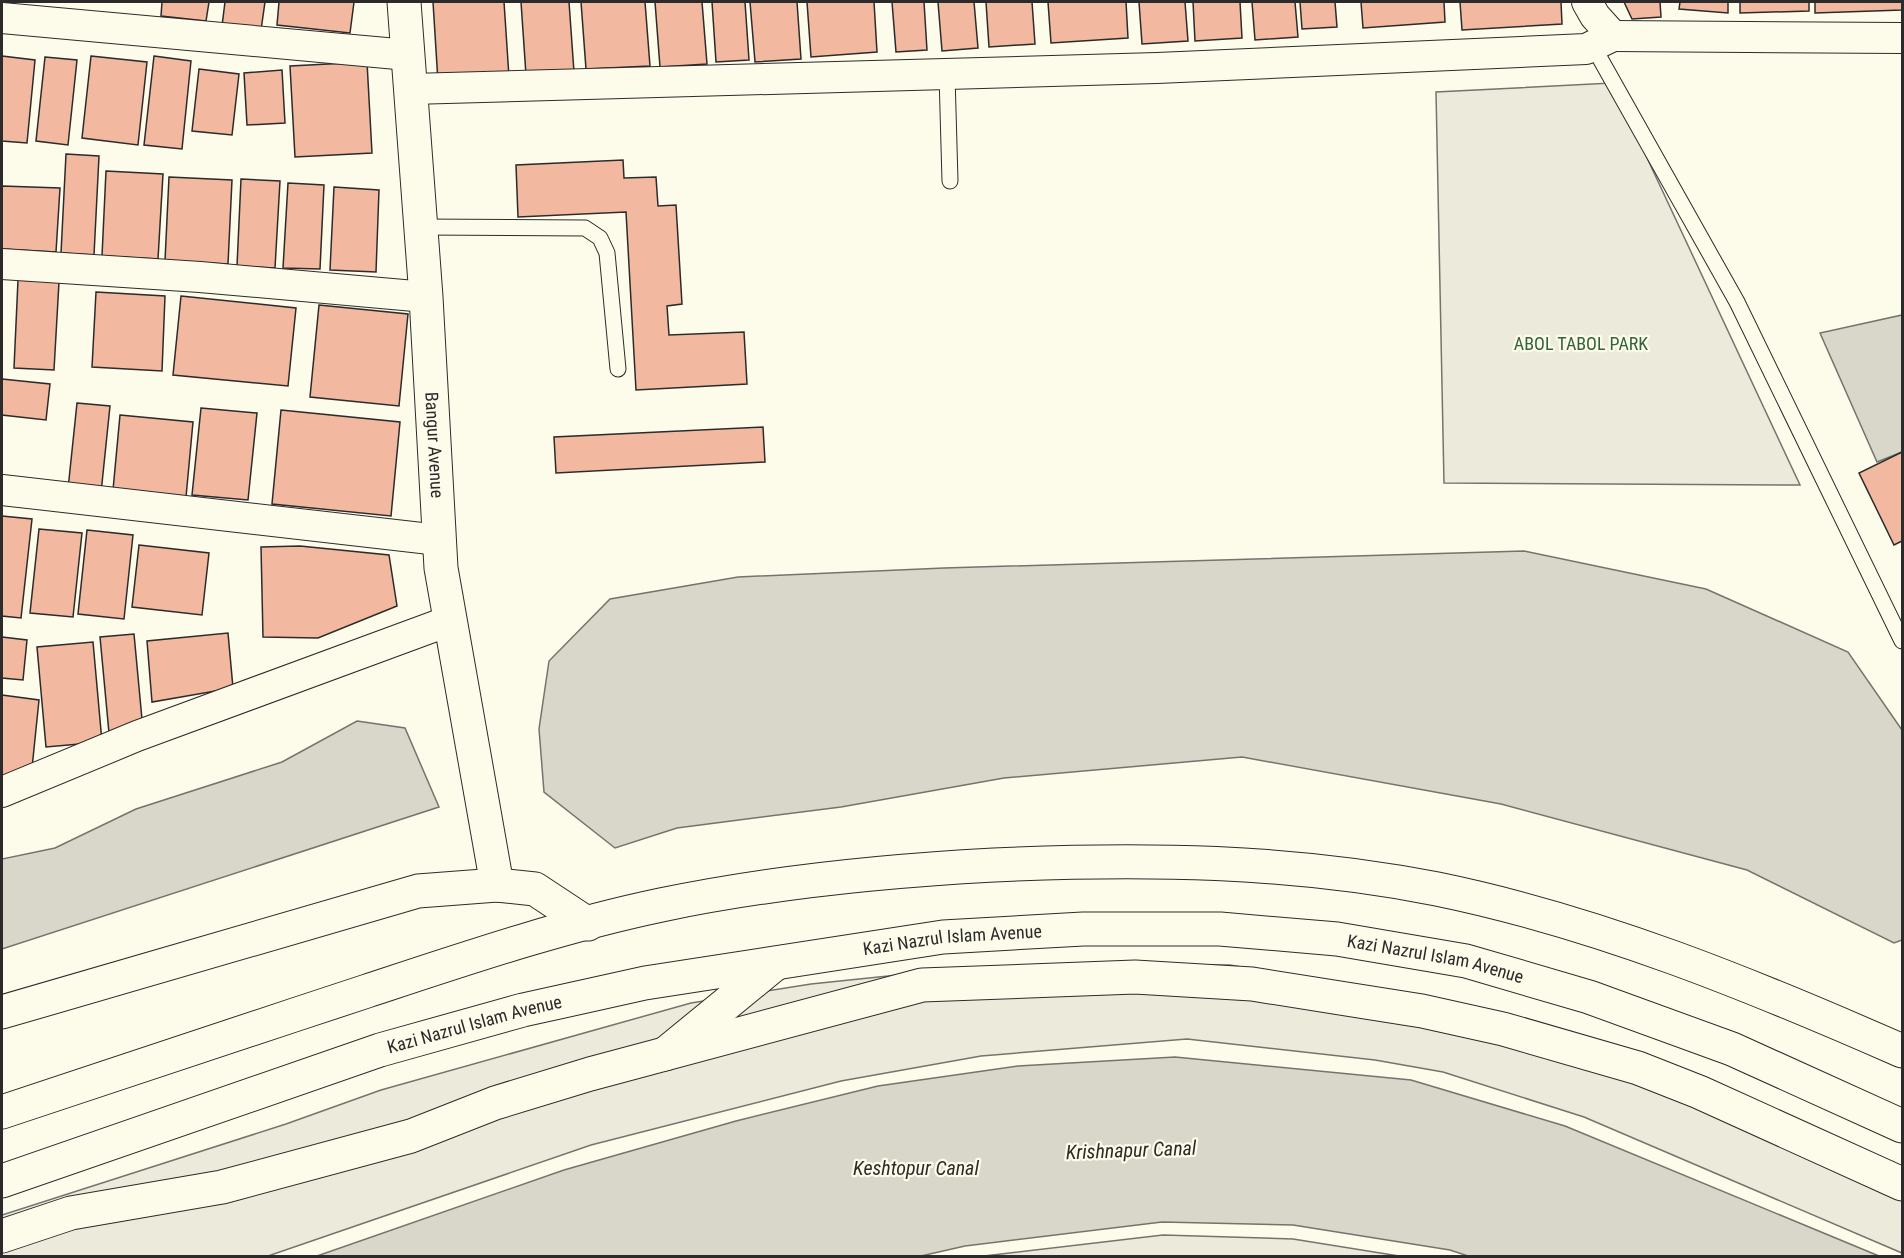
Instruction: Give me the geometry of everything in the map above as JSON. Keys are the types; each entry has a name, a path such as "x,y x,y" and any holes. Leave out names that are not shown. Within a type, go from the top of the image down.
{"main road":[{"name":"Bangur Avenue","path":"404,2 426,297 439,540 449,621 482,788 497,885"},
{"path":"2,1112 513,943 658,906 784,883 917,869 1084,861 1231,864 1436,889 1612,936 1788,1001 1902,1051"},
{"path":"2,1012 418,891 497,885 535,889 588,924"},
{"name":"Kazi Nazrul Islam Avenue","path":"2,1181 391,1047 523,1010 645,983 944,937 1083,929 1220,929 1337,939 1466,961 1589,997 1732,1049 1902,1126"},
{"path":"665,1054 776,963"},
{"path":"2,1236 71,1213 222,1187 411,1136 495,1103 665,1054 922,985 1135,977 1252,984 1422,1011 1503,1029 1638,1068 1699,1092 1902,1184"}],"street":[{"path":"1587,2 1595,16 1603,41"},
{"path":"2,18 408,54"},
{"path":"411,89 1157,68 1586,49 1603,41 1902,38"},
{"path":"2,264 200,277 426,297"},
{"path":"2,490 439,540"},
{"path":"2,792 137,736 449,621"}],"lane":[{"path":"1603,41 1737,302 1902,641"},
{"path":"947,75 950,181"},
{"path":"421,227 585,228 600,238 607,253 618,369"}],"green space":[{"name":"ABOL TABOL PARK","path":"1612,83 1800,485 1444,483 1436,92"},
{"path":"1089,965 1230,965 1401,996 1902,1174 1902,1253 1584,1117 1443,1072 1375,1060 1187,1039 981,1056 841,1081 591,1145 268,1256 2,1256 2,1215 286,1124 381,1090 691,1003 811,984 946,970"},
{"path":"1163,1235 1293,1239 1399,1256 984,1256"}],"water":[{"path":"1902,315 1902,452 1877,462 1820,333"},
{"path":"1524,551 1706,589 1848,652 1902,730 1902,940 1894,943 1747,870 1501,804 1242,757 1004,778 841,807 677,828 615,848 544,792 539,729 549,661 610,599 738,577 944,568"},
{"path":"357,721 405,728 439,807 2,949 2,859 55,848 136,809 282,762"},
{"name":"Keshtopur Canal","path":"1175,1057 1411,1080 1565,1126 1879,1256 1468,1256 1450,1250 1293,1225 1162,1222 965,1246 921,1256 317,1256 564,1170 736,1121 878,1086 1018,1066"}],"building":[{"path":"162,2 209,2 206,21 161,16"},
{"path":"225,2 265,2 261,30 222,26"},
{"path":"279,2 354,2 350,33 277,25"},
{"path":"433,2 504,2 509,77 438,82"},
{"path":"521,2 569,2 574,72 526,75"},
{"path":"581,2 645,2 650,66 586,69"},
{"path":"655,2 702,2 707,64 660,67"},
{"path":"712,2 745,2 749,60 716,62"},
{"path":"750,2 797,2 801,59 755,62"},
{"path":"807,2 874,2 877,52 811,57"},
{"path":"892,2 924,2 927,50 896,52"},
{"path":"938,2 974,2 978,48 942,51"},
{"path":"986,2 1032,2 1035,44 989,47"},
{"path":"1048,2 1126,2 1128,38 1051,43"},
{"path":"1139,2 1185,2 1188,41 1142,44"},
{"path":"1193,2 1240,2 1242,38 1195,41"},
{"path":"1252,2 1295,2 1298,37 1255,40"},
{"path":"1300,2 1335,2 1337,27 1302,29"},
{"path":"1361,2 1444,2 1445,22 1363,28"},
{"path":"1460,2 1561,2 1562,24 1462,30"},
{"path":"1624,2 1660,2 1661,17 1632,19"},
{"path":"1680,2 1728,2 1728,13 1679,9"},
{"path":"1740,2 1809,2 1809,11 1740,13"},
{"path":"1815,2 1902,2 1902,10 1815,13"},
{"path":"2,56 35,60 27,143 2,141"},
{"path":"91,56 147,62 138,145 82,138"},
{"path":"154,56 191,61 182,149 144,145"},
{"path":"45,57 77,60 68,145 36,141"},
{"path":"367,62 372,153 295,157 290,66"},
{"path":"199,69 239,74 232,135 192,131"},
{"path":"282,70 285,123 247,125 244,73"},
{"path":"66,154 99,156 94,255 61,253"},
{"path":"623,160 624,178 656,177 658,206 676,205 682,304 667,306 669,335 744,332 747,384 636,390 626,212 518,217 516,165"},
{"path":"106,171 163,174 158,259 102,256"},
{"path":"169,177 232,180 228,264 165,261"},
{"path":"241,179 280,181 275,268 237,266"},
{"path":"288,183 324,185 320,269 283,268"},
{"path":"2,186 60,188 56,252 2,249"},
{"path":"334,187 379,190 376,272 330,270"},
{"path":"18,280 59,282 54,370 14,368"},
{"path":"96,292 165,296 162,371 92,367"},
{"path":"181,296 296,308 288,386 173,375"},
{"path":"319,305 408,314 399,406 310,397"},
{"path":"2,379 50,384 46,420 2,415"},
{"path":"77,403 110,406 101,493 68,489"},
{"path":"201,408 257,413 248,500 192,495"},
{"path":"281,410 400,422 391,516 272,504"},
{"path":"120,415 193,422 186,497 113,490"},
{"path":"763,427 765,462 556,473 554,437"},
{"path":"1902,452 1902,541 1894,545 1859,473"},
{"path":"2,516 32,519 21,618 2,616"},
{"path":"39,529 82,533 73,617 30,613"},
{"path":"87,530 133,535 124,619 78,614"},
{"path":"139,545 209,553 202,615 132,607"},
{"path":"300,546 389,555 397,606 318,638 263,637 261,547"},
{"path":"228,633 233,688 152,702 147,641"},
{"path":"134,634 143,730 109,733 100,637"},
{"path":"2,637 27,640 23,680 2,678"},
{"path":"93,642 102,742 46,747 37,647"},
{"path":"2,695 39,700 31,778 2,775"}],"water label":[{"name":"Krishnapur Canal","path":"1131,1150"}]}
